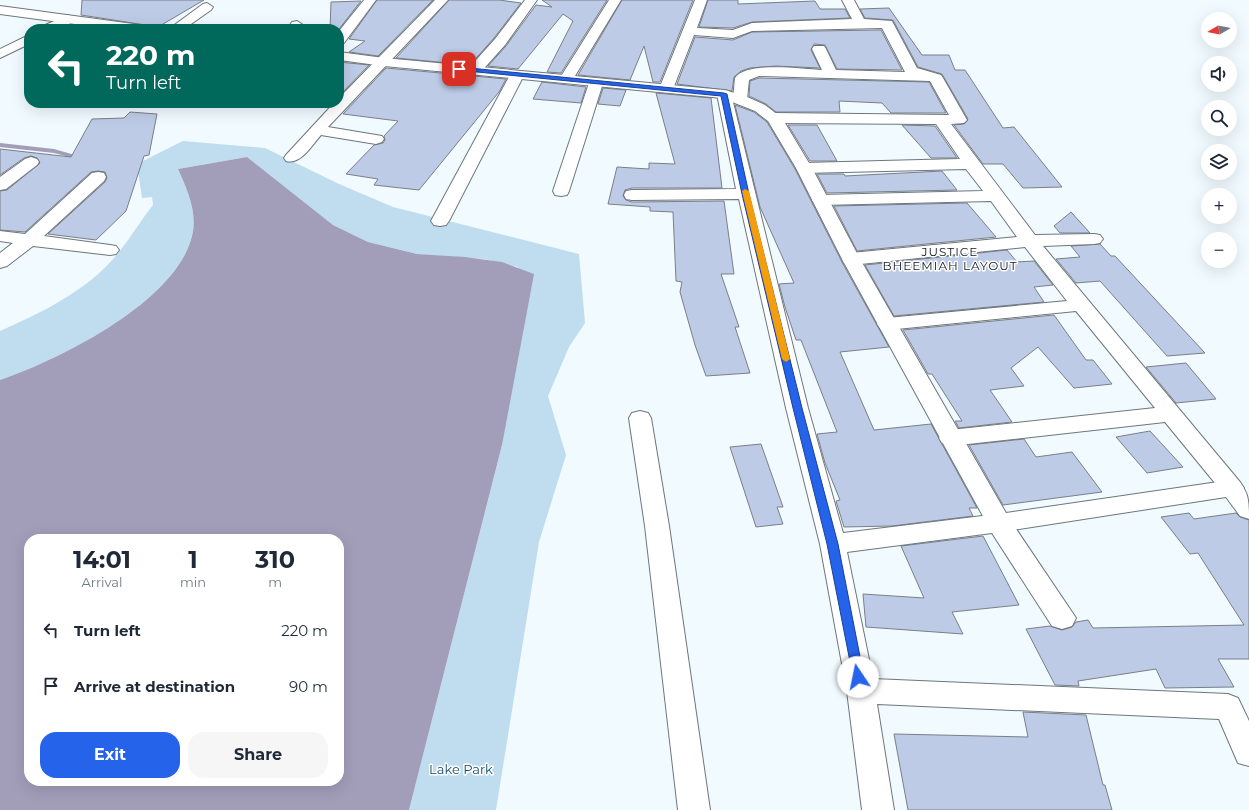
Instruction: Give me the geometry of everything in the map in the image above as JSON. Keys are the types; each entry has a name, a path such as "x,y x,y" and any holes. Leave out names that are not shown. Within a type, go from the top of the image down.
{"street":[{"path":"344,34 370,0"},
{"path":"344,102 442,0"},
{"path":"474,71 500,42 531,0"},
{"path":"567,78 615,0"},
{"path":"666,89 701,0"},
{"path":"848,0 860,23"},
{"path":"182,24 207,7"},
{"path":"2,12 104,24"},
{"path":"58,24 68,19"},
{"path":"688,31 733,34 739,33 752,26 860,23 887,24 911,71 936,78 959,120 774,118"},
{"path":"0,54 24,42"},
{"path":"819,48 831,74"},
{"path":"344,57 474,71 567,78 596,83 732,97 760,108 774,118 804,168 851,259 950,438 999,523 1062,618"},
{"path":"878,810 861,691 833,544 797,408 746,194 732,97 742,78 748,74 758,72 936,78"},
{"path":"440,221 517,74"},
{"path":"561,191 596,83"},
{"path":"292,158 316,130 338,108"},
{"path":"941,120 995,196 1249,510"},
{"path":"316,130 376,139"},
{"path":"0,185 31,162"},
{"path":"804,168 971,164"},
{"path":"0,262 30,239 98,178"},
{"path":"632,195 746,194"},
{"path":"821,200 995,196"},
{"path":"0,236 110,250"},
{"path":"851,259 1031,241 1094,239"},
{"path":"887,324 1082,304"},
{"path":"950,438 1170,414"},
{"path":"640,418 657,526 694,810"},
{"path":"833,544 999,523 1232,488"},
{"path":"861,691 1228,707 1249,753"}],"green space":[{"name":"Lake Park","path":"183,141 265,148 339,184 393,207 579,254 585,323 569,347 548,396 566,455 539,542 496,810 409,810 502,445 518,267 484,259 417,254 368,242 333,225 247,157 178,169 193,210 194,219 192,236 181,260 163,284 140,305 83,343 25,371 0,380 0,331 49,308 64,299 80,289 107,266 153,205 152,197 142,198 137,164"}],"shaded area":[{"path":"247,157 333,225 368,242 417,254 465,257 502,262 534,274 502,445 409,810 0,810 0,380 25,371 82,343 112,325 140,305 164,284 182,260 192,236 194,219 193,210 178,169"}],"building":[{"path":"82,0 204,0 163,24 139,24 81,15"},
{"path":"377,0 433,0 378,56 349,52 365,41 349,39"},
{"path":"449,0 499,0 521,3 494,38 470,65 396,58"},
{"path":"542,0 607,0 561,73 547,72 573,21 563,14 518,69 488,66 506,46 536,5 552,7"},
{"path":"622,0 693,0 660,82 653,82 644,46 630,80 578,75"},
{"path":"708,0 738,0 738,4 815,1 820,9 845,9 850,18 752,22 733,28 699,27"},
{"path":"361,1 343,24 330,24 331,2"},
{"path":"889,8 922,55 949,55 955,70 965,70 1003,128 1014,127 1062,187 1023,188 1003,164 983,164 954,125 964,124 968,119 942,74 918,67 893,20 865,18 860,9"},
{"path":"881,30 902,70 837,69 825,45 814,44 811,50 820,68 776,66 750,68 741,71 734,77 732,91 677,84 695,37 733,40 752,32"},
{"path":"344,62 369,65 344,91"},
{"path":"386,68 506,79 499,92 419,190 374,185 378,179 346,174 374,145 383,143 385,140 384,136 398,121 343,114"},
{"path":"759,78 929,82 946,113 891,113 882,103 839,101 840,112 776,112 766,104 749,96 750,81"},
{"path":"542,82 586,87 581,103 533,99"},
{"path":"603,88 626,90 620,106 598,104"},
{"path":"656,93 711,98 722,188 632,188 625,190 623,196 626,200 632,202 724,201 734,274 721,274 739,327 735,327 750,373 706,376 695,345 680,292 682,282 676,281 673,212 650,211 650,207 608,204 617,167 649,169 649,163 675,164"},
{"path":"735,105 754,112 767,122 795,169 843,264 889,347 840,352 874,430 931,424 977,508 969,508 973,516 892,526 844,527 836,501 840,500 825,463 817,434 837,432 801,340 796,340 785,307 779,284 794,283 760,207"},
{"path":"130,112 157,114 149,155 144,156 126,211 96,240 48,234 105,182 107,178 105,172 98,171 91,172 25,232 0,230 0,191 7,190 40,163 37,158 31,156 24,158 0,175 0,149 71,157 92,119 124,118"},
{"path":"788,125 817,125 837,161 810,161"},
{"path":"902,125 935,126 957,158 931,158"},
{"path":"942,171 957,190 827,193 817,174 844,174 845,176"},
{"path":"967,203 996,237 857,251 834,206"},
{"path":"1071,212 1090,233 1060,233 1054,226"},
{"path":"1100,244 1111,256 1115,256 1205,353 1167,356 1100,281 1076,283 1056,259 1080,257 1071,246"},
{"path":"1007,250 1017,262 1034,261 1053,285 1034,287 1044,302 894,316 865,265"},
{"path":"1054,315 1086,360 1093,360 1112,384 1074,388 1038,347 1011,368 1024,386 990,390 1012,422 959,428 955,421 962,421 932,374 928,374 903,330"},
{"path":"1186,363 1216,399 1176,403 1146,367"},
{"path":"1150,431 1183,467 1147,473 1116,437"},
{"path":"1024,439 1036,457 1072,452 1102,492 1003,505 969,445"},
{"path":"761,444 783,507 777,507 783,524 756,527 730,447"},
{"path":"1189,513 1194,519 1236,513 1240,517 1249,520 1249,659 1218,659 1234,687 1165,688 1156,669 1078,681 1079,686 1055,685 1026,629 1050,626 1062,630 1072,627 1076,622 1088,620 1093,628 1244,625 1198,553 1190,554 1161,517"},
{"path":"983,536 1019,605 952,612 963,634 866,627 863,594 924,598 901,546"},
{"path":"1023,712 1086,715 1103,785 1105,785 1112,810 908,810 894,734 1028,737"}],"waterway":[{"path":"0,145 54,151 85,159"}],"slow traffic":[{"path":"745,191 764,263 786,359"}],"district":[{"name":"JUSTICE BHEEMIAH LAYOUT","path":"950,259"}],"route":[{"path":"459,69 724,94 746,194 764,263 797,408 833,544 858,677"}]}
